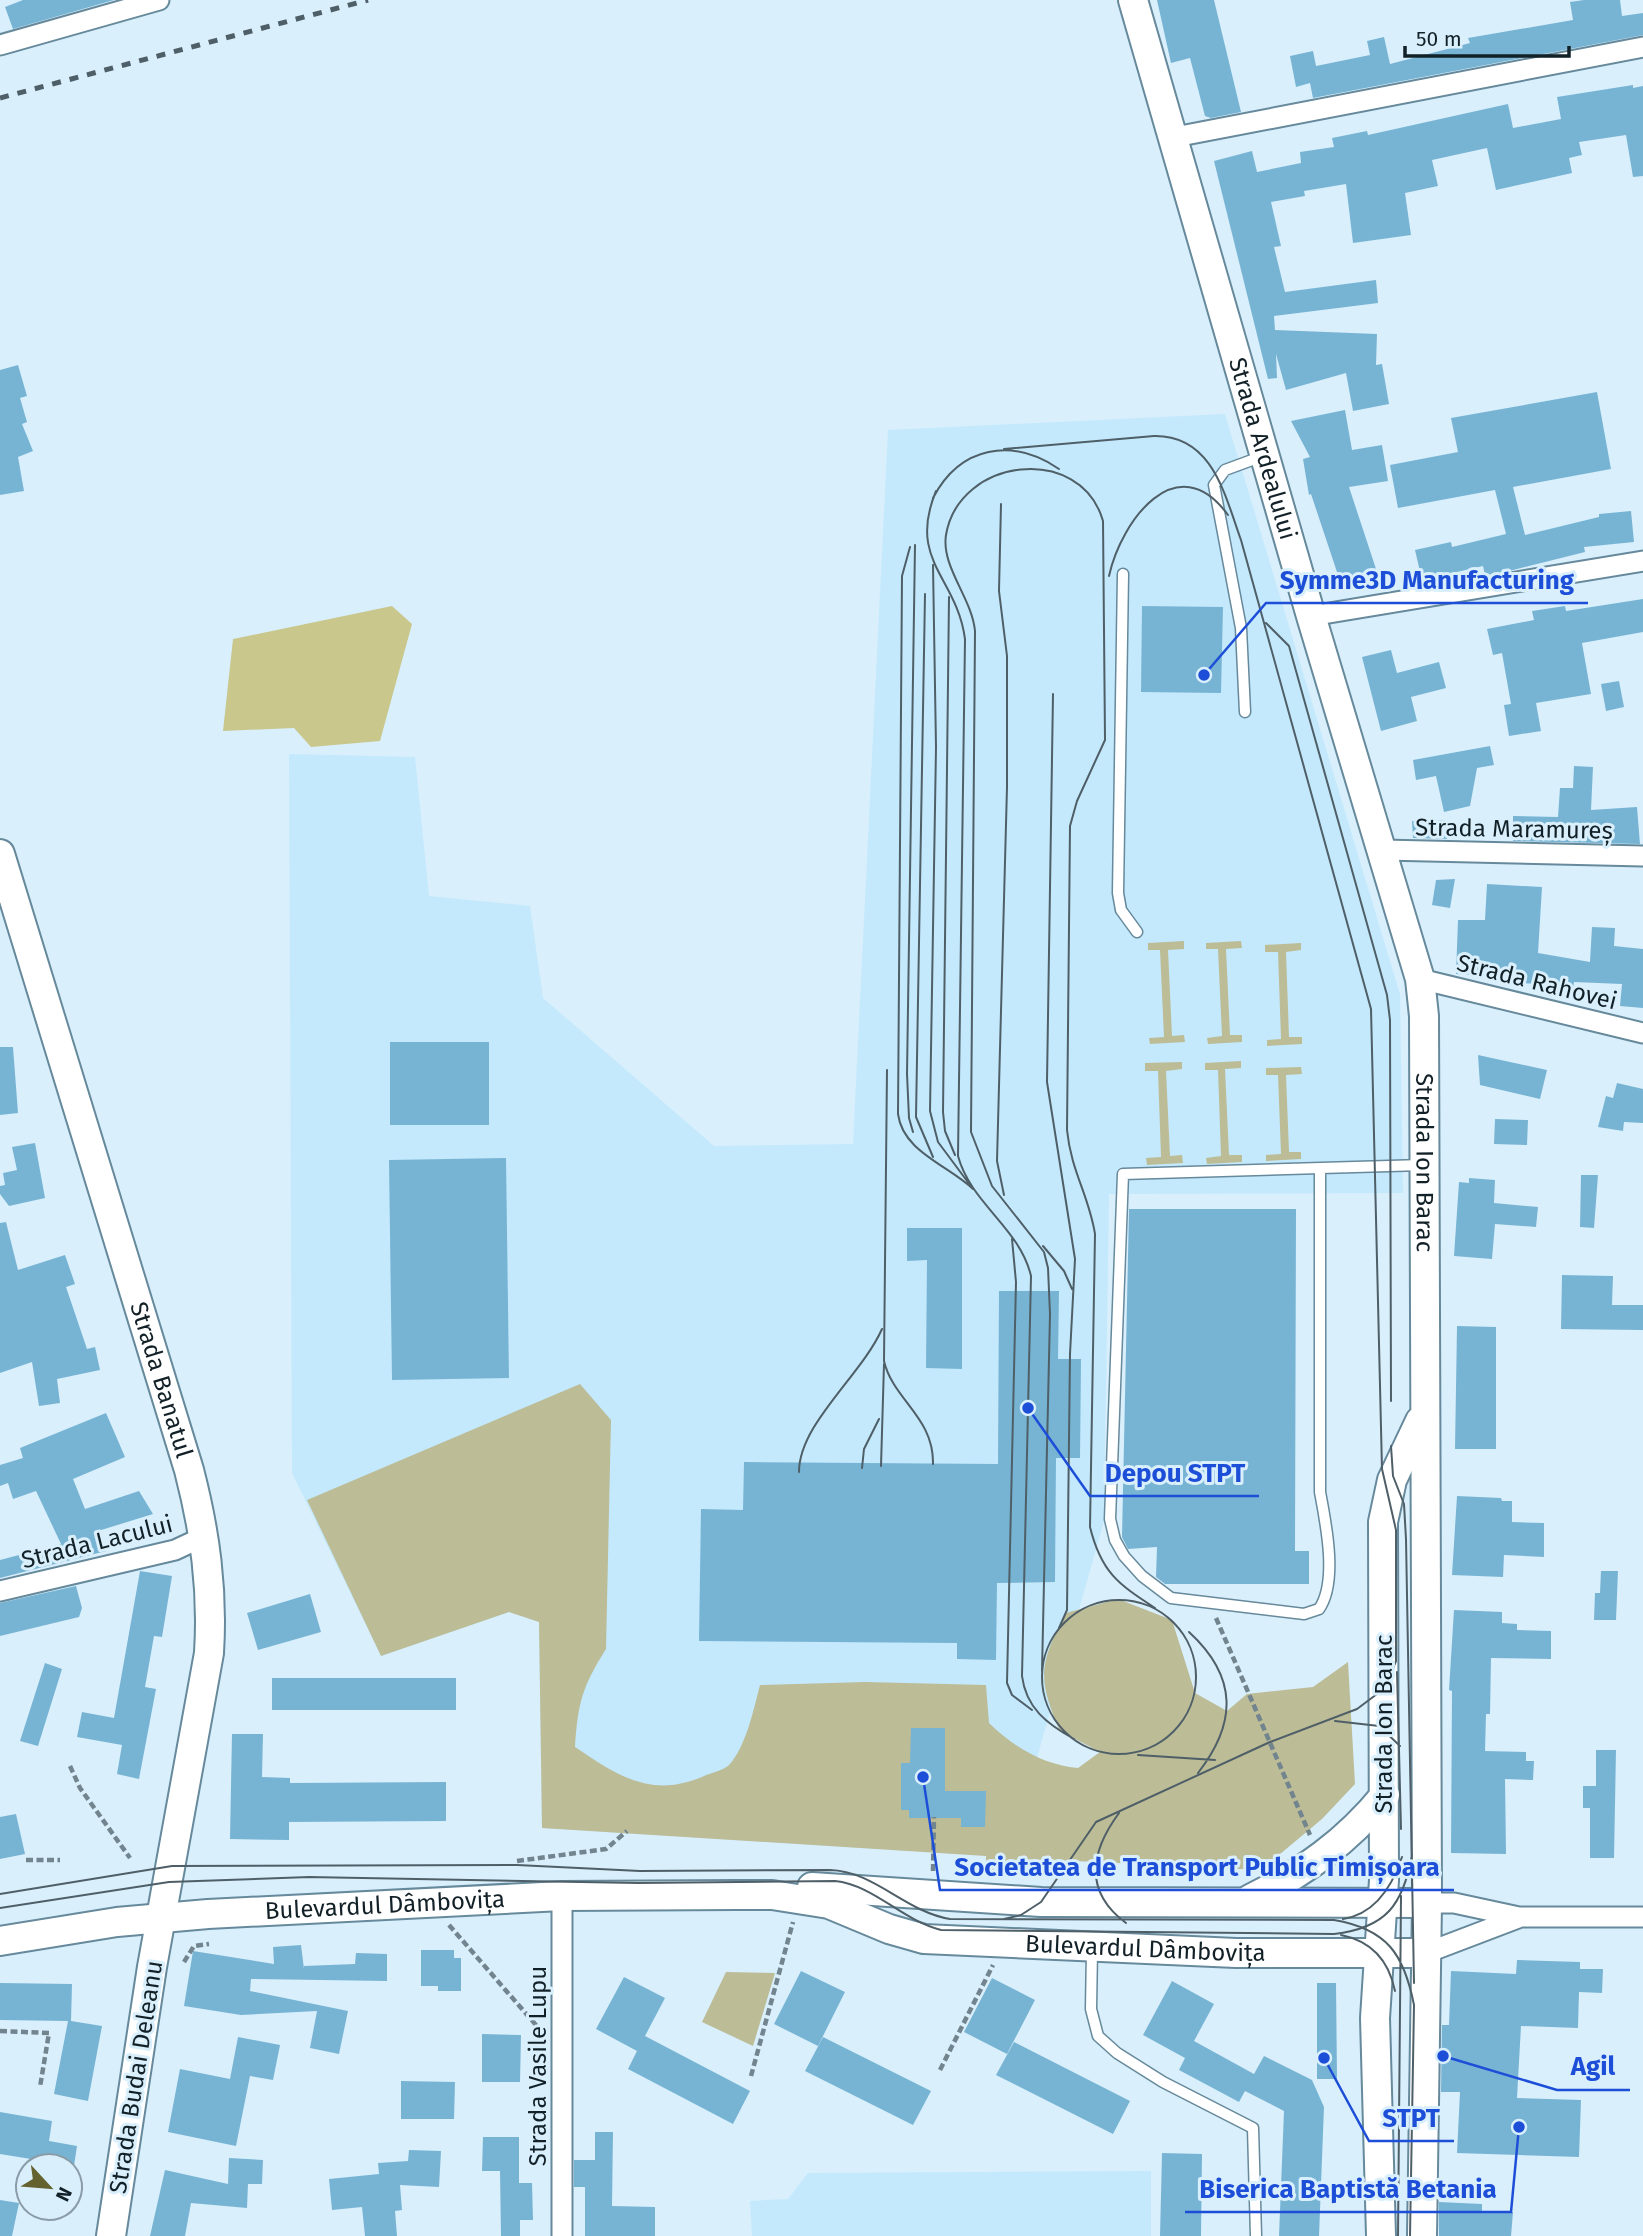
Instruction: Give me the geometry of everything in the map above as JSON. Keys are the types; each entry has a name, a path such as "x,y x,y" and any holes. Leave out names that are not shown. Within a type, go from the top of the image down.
{"street":[{"path":"0,45 159,0"},
{"name":"Strada Ardealului","path":"1133,0 1175,137 1311,617 1420,979"},
{"path":"1175,137 1643,47"},
{"path":"1311,617 1643,561"},
{"name":"Strada Maramureș","path":"1383,850 1643,856"},
{"name":"Strada Banatul","path":"0,854 188,1470 205,1536 212,1607 209,1653 161,1919"},
{"name":"Strada Rahovei","path":"1420,979 1643,1033"},
{"name":"Strada Ion Barac","path":"1420,979 1424,1016 1427,1903 1422,2236"},
{"name":"Strada Ion Barac","path":"1381,2236 1375,2018 1385,1795 1383,1522 1392,1480 1418,1429 1424,1388"},
{"name":"Strada Lacului","path":"0,1591 175,1550 205,1536"},
{"path":"1245,1902 1288,1881 1347,1838 1385,1795"},
{"name":"Bulevardul Dâmbovița","path":"772,1895 813,1887 1041,1902 1454,1903 1520,1917 1643,1917"},
{"name":"Bulevardul Dâmbovița","path":"0,1941 161,1919 562,1896 772,1895 829,1904 889,1929 924,1939 1296,1955 1426,1953 1520,1917"},
{"name":"Strada Vasile Lupu","path":"562,1896 562,2236"},
{"name":"Strada Budai Deleanu","path":"111,2236 161,1919"}],"lane":[{"path":"1245,712 1241,628 1214,485 1225,470 1266,455"},
{"path":"1123,574 1118,905 1137,933"},
{"path":"1320,1170 1320,1493 1328,1540 1327,1598 1319,1609 1304,1614 1171,1598 1163,1594 1124,1556 1112,1530 1110,1512 1122,1174 1424,1165"},
{"path":"1092,1947 1091,2009 1098,2036 1117,2053 1163,2082 1253,2128 1256,2236"}],"path":[{"path":"1210,1603 1247,1695 1315,1845"},
{"path":"70,1766 80,1788 130,1857"},
{"path":"932,1896 934,1818"},
{"path":"517,1861 606,1849 627,1830"},
{"path":"26,1860 60,1860"},
{"path":"751,2077 800,1899"},
{"path":"430,1903 562,2056"},
{"path":"940,2070 1005,1942"},
{"path":"184,1962 194,1946 209,1944"},
{"path":"0,2031 49,2033 40,2087"}],"shaded area":[{"path":"1225,414 1400,994 1403,1193 1109,1194 1104,1521 1009,1857 542,1828 539,1622 509,1612 381,1656 292,1473 289,754 415,757 429,896 530,906 543,998 714,1146 853,1144 888,430"},
{"path":"392,606 412,624 380,741 311,747 294,728 223,731 233,639"},
{"path":"1151,2171 1151,2236 752,2236 750,2201 788,2199 808,2173"}],"green space":[{"path":"1184,941 1184,949 1168,950 1172,1036 1184,1035 1185,1042 1150,1044 1149,1038 1164,1037 1160,950 1148,950 1148,943"},
{"path":"1241,941 1242,948 1226,949 1230,1035 1242,1035 1242,1042 1208,1044 1207,1038 1222,1036 1218,949 1206,949 1206,943"},
{"path":"1301,943 1301,950 1286,952 1289,1037 1302,1037 1302,1044 1267,1046 1267,1040 1281,1039 1278,952 1265,952 1265,945"},
{"path":"1241,1061 1241,1068 1225,1069 1229,1155 1242,1155 1242,1162 1207,1164 1206,1158 1221,1156 1218,1070 1205,1070 1205,1063"},
{"path":"1182,1062 1182,1069 1166,1071 1170,1156 1182,1155 1183,1163 1147,1165 1146,1158 1161,1157 1158,1071 1145,1071 1145,1063"},
{"path":"1301,1067 1302,1074 1286,1075 1289,1152 1301,1152 1301,1159 1266,1161 1266,1155 1281,1154 1278,1075 1266,1075 1266,1068"},
{"path":"580,1384 611,1420 606,1649 591,1674 583,1696 575,1747 621,1775 652,1785 668,1785 685,1783 727,1767 745,1738 760,1685 865,1682 986,1685 989,1723 1019,1747 1041,1759 1078,1768 1100,1752 1060,1731 1047,1697 1044,1671 1046,1659 1066,1613 1118,1599 1172,1620 1195,1693 1227,1711 1247,1694 1313,1687 1348,1662 1355,1784 1322,1819 1261,1870 1054,1860 1051,1873 986,1871 986,1856 542,1828 539,1622 509,1612 381,1656 307,1500"},
{"path":"726,1972 775,1973 753,2046 702,2022"}],"building":[{"path":"23,0 114,0 13,29 5,7"},
{"path":"1157,0 1214,0 1241,112 1211,118 1205,116 1190,58 1171,63"},
{"path":"1620,0 1622,16 1643,13 1643,35 1313,98 1310,83 1296,87 1290,56 1313,51 1316,66 1370,55 1367,41 1384,37 1390,64 1470,43 1468,38 1573,20 1570,2"},
{"path":"1633,85 1633,88 1643,86 1643,176 1633,177 1626,135 1579,142 1582,155 1569,158 1572,173 1496,190 1487,148 1432,160 1438,186 1405,193 1411,235 1353,243 1346,184 1304,191 1305,196 1271,202 1281,246 1274,247 1285,292 1376,280 1378,303 1274,316 1275,330 1377,334 1376,365 1382,364 1389,404 1353,411 1346,373 1286,390 1276,354 1277,378 1268,379 1214,161 1252,151 1257,172 1301,163 1300,152 1334,147 1332,138 1367,131 1368,135 1508,104 1513,128 1561,119 1557,97"},
{"path":"18,365 27,396 20,398 27,422 22,424 33,451 18,457 24,491 0,495 0,370"},
{"path":"1597,392 1611,469 1513,487 1525,535 1599,517 1599,514 1631,511 1634,542 1584,547 1585,552 1505,572 1485,575 1483,566 1422,580 1415,550 1451,542 1452,547 1506,534 1495,490 1398,508 1390,465 1458,452 1451,418"},
{"path":"1345,410 1352,450 1382,445 1388,481 1349,487 1378,575 1342,587 1311,494 1309,495 1303,459 1310,457 1291,421"},
{"path":"1643,599 1643,632 1582,643 1591,694 1536,703 1541,731 1509,736 1504,705 1511,704 1502,653 1493,655 1487,629 1534,620 1532,611 1565,606 1566,611"},
{"path":"1142,606 1223,607 1221,693 1141,692"},
{"path":"1391,650 1397,673 1439,662 1446,688 1411,697 1417,721 1381,731 1362,657"},
{"path":"1619,681 1624,707 1606,711 1601,684"},
{"path":"1490,746 1494,765 1477,768 1470,806 1444,812 1436,776 1416,780 1413,760"},
{"path":"1574,766 1593,767 1591,810 1637,807 1640,844 1513,841 1513,816 1558,817 1560,788 1573,788"},
{"path":"1446,820 1447,839 1413,838 1412,821"},
{"path":"1455,879 1450,908 1432,905 1436,880"},
{"path":"1487,884 1542,887 1538,953 1590,962 1592,927 1615,928 1614,946 1643,949 1643,1008 1620,1006 1622,984 1574,982 1572,995 1541,989 1542,984 1519,983 1519,976 1456,974 1458,920 1485,920"},
{"path":"390,1042 489,1042 489,1125 390,1125"},
{"path":"0,1047 13,1047 18,1113 0,1115"},
{"path":"1478,1055 1547,1070 1540,1099 1480,1085"},
{"path":"1617,1083 1643,1089 1643,1123 1624,1122 1623,1131 1598,1127 1606,1096 1613,1098"},
{"path":"1495,1119 1528,1120 1527,1145 1494,1144"},
{"path":"35,1143 45,1198 9,1206 0,1194 0,1186 5,1185 3,1173 17,1170 12,1147"},
{"path":"506,1158 509,1378 392,1380 389,1160"},
{"path":"1581,1175 1598,1175 1594,1228 1580,1227"},
{"path":"1469,1178 1495,1180 1494,1203 1538,1207 1536,1227 1495,1224 1492,1259 1454,1256 1459,1182 1469,1183"},
{"path":"1129,1209 1296,1209 1295,1551 1309,1551 1309,1584 1165,1584 1156,1577 1157,1547 1128,1549 1122,1537"},
{"path":"6,1222 18,1270 65,1255 75,1284 66,1287 87,1349 95,1347 100,1370 57,1379 60,1403 39,1406 32,1362 0,1373 0,1223"},
{"path":"907,1228 962,1228 962,1369 926,1368 927,1260 907,1261"},
{"path":"1562,1275 1613,1276 1612,1305 1643,1305 1643,1330 1561,1329"},
{"path":"999,1291 1059,1291 1058,1359 1081,1359 1080,1458 1056,1458 1055,1582 997,1583 996,1660 957,1659 957,1643 699,1641 701,1509 743,1510 744,1462 998,1464"},
{"path":"1457,1326 1496,1327 1496,1449 1455,1449"},
{"path":"106,1413 125,1457 73,1479 85,1509 139,1491 153,1514 98,1531 106,1551 0,1578 0,1560 61,1544 36,1491 13,1499 8,1483 0,1486 0,1465 23,1458 20,1448"},
{"path":"1457,1496 1512,1501 1512,1522 1544,1523 1544,1557 1504,1555 1503,1577 1452,1575"},
{"path":"140,1571 172,1576 162,1637 154,1636 145,1687 156,1689 139,1779 117,1774 122,1745 77,1737 82,1712 114,1718"},
{"path":"1601,1571 1618,1571 1616,1620 1594,1620 1595,1593 1600,1593"},
{"path":"76,1586 82,1608 79,1617 0,1636 0,1603"},
{"path":"310,1594 321,1632 258,1650 247,1613"},
{"path":"1454,1610 1502,1612 1502,1623 1517,1624 1517,1630 1551,1631 1551,1659 1491,1658 1490,1714 1486,1714 1485,1751 1526,1752 1526,1761 1534,1761 1533,1780 1505,1779 1506,1854 1451,1853 1452,1691 1449,1690"},
{"path":"45,1663 62,1669 38,1746 20,1741"},
{"path":"272,1678 456,1678 456,1710 272,1710"},
{"path":"911,1728 945,1728 945,1791 986,1791 985,1827 961,1827 961,1818 909,1818 909,1810 901,1810 901,1763 910,1763"},
{"path":"232,1734 263,1734 262,1777 290,1778 290,1783 446,1782 446,1821 289,1822 289,1840 230,1839"},
{"path":"1596,1750 1616,1750 1614,1858 1590,1858 1590,1808 1583,1808 1583,1786 1596,1786"},
{"path":"16,1814 25,1854 0,1859 0,1817"},
{"path":"301,1945 304,1969 304,1966 355,1964 356,1953 387,1954 387,1981 251,1979 250,1991 348,2011 339,2054 310,2048 317,2011 241,2015 184,2006 193,1951 274,1964 273,1947"},
{"path":"421,1950 454,1950 454,1958 461,1958 461,1991 438,1991 438,1986 421,1986"},
{"path":"1517,1960 1580,1962 1580,1969 1603,1969 1602,1993 1579,1992 1578,2028 1521,2026 1517,2098 1581,2100 1579,2157 1457,2153 1460,2092 1441,2092 1442,2025 1449,2025 1451,1971 1516,1974"},
{"path":"801,1971 845,1992 818,2046 774,2024"},
{"path":"624,1977 665,1998 645,2036 750,2091 733,2124 628,2069 637,2051 596,2029"},
{"path":"992,1978 1035,2000 1007,2054 964,2032"},
{"path":"1172,1981 1214,2004 1194,2041 1254,2074 1264,2056 1312,2080 1324,2107 1319,2236 1279,2236 1284,2111 1245,2091 1239,2102 1179,2070 1185,2058 1143,2035"},
{"path":"0,1983 72,1984 71,2021 102,2026 88,2101 54,2094 68,2021 0,2020"},
{"path":"1317,1983 1336,1983 1337,2079 1317,2079"},
{"path":"482,2034 521,2035 520,2082 482,2082"},
{"path":"238,2037 280,2045 273,2080 250,2076 236,2146 168,2132 180,2069 230,2079"},
{"path":"823,2037 931,2091 913,2125 805,2071"},
{"path":"1014,2042 1130,2101 1113,2134 996,2075"},
{"path":"401,2081 455,2082 454,2119 401,2119"},
{"path":"0,2112 52,2121 49,2141 77,2146 76,2152 14,2152 14,2156 0,2154"},
{"path":"595,2132 613,2132 612,2206 655,2207 655,2236 585,2236 585,2187 574,2187 574,2160 595,2160"},
{"path":"483,2137 519,2137 519,2183 532,2183 533,2220 520,2220 520,2236 501,2236 500,2171 482,2171"},
{"path":"409,2150 441,2151 439,2187 400,2185 402,2210 395,2211 397,2236 365,2236 362,2207 332,2210 329,2179 379,2174 378,2163 408,2161"},
{"path":"1162,2153 1202,2154 1201,2236 1160,2236"},
{"path":"229,2158 263,2160 262,2184 248,2184 247,2208 191,2203 185,2236 150,2236 165,2170 228,2184"},
{"path":"0,2200 14,2202 15,2222 12,2236 0,2236"},
{"path":"1439,2202 1482,2204 1482,2211 1513,2212 1511,2236 1439,2236"}],"tram line":[{"path":"1004,449 1154,436 1174,438 1190,446 1214,471 1241,540 1371,1009 1382,1469 1396,1530 1396,1661 1385,1688 1357,1709 1270,1742 1096,1822 1041,1902 1021,1915 1004,1919"},
{"path":"933,498 957,467 988,452 1006,450 1023,453 1059,469"},
{"path":"1042,1671 1050,1314 1048,1268 1044,1252 992,1186 971,1132 975,631 973,619 952,571 946,547 946,535 956,509 973,489 996,476 1021,470 1047,471 1071,479 1090,496 1103,521 1105,740 1077,801 1070,826 1067,1130 1072,1158 1095,1234 1090,1527 1100,1555 1113,1575 1131,1592 1155,1608"},
{"path":"1109,576 1125,533 1138,514 1154,499 1171,489 1190,487 1209,495 1228,515"},
{"path":"936,491 927,535 930,552 953,600 965,639 958,1156 973,1188 1017,1244 1031,1276 1022,1676 1028,1697 1039,1714 1074,1739"},
{"path":"1001,504 999,591 1007,656 1007,787 997,1161 1004,1195"},
{"path":"913,1132 909,1118 907,1074 915,545"},
{"path":"910,547 902,576 898,1114 908,1138 917,1148 973,1189 938,1142 930,1111 936,747 933,565"},
{"path":"925,594 916,1117 933,1157"},
{"path":"949,597 943,1112 945,1131 955,1155"},
{"path":"1266,623 1289,646 1387,995 1390,1020 1391,1401"},
{"path":"1053,694 1047,1082 1075,1259 1070,1354 1067,1610 1059,1628"},
{"path":"887,1070 884,1361 896,1387 927,1434 932,1448 933,1464"},
{"path":"1012,1239 1016,1282 1007,1683 1012,1695 1032,1710"},
{"path":"1043,1246 1064,1271 1072,1289"},
{"path":"799,1472 809,1436 882,1329"},
{"path":"881,1466 884,1364"},
{"path":"862,1468 864,1449 879,1419"},
{"path":"1391,1446 1393,1476 1404,1504 1406,1539 1414,1983"},
{"path":"1119,1600 1149,1605 1174,1622 1191,1647 1196,1677 1191,1707 1174,1732 1149,1749 1119,1754 1089,1749 1064,1732 1047,1707 1042,1677 1047,1647 1064,1622 1089,1605 1119,1600"},
{"path":"1189,1632 1217,1666 1224,1683 1226,1701 1220,1736 1198,1773"},
{"path":"1397,1672 1401,1829"},
{"path":"1335,1721 1379,1726 1400,1746"},
{"path":"1138,1755 1215,1760"},
{"path":"1119,1813 1102,1842 1096,1870 1103,1898 1112,1911 1126,1923"},
{"path":"0,1908 169,1882 309,1877 638,1883 835,1881 863,1889 914,1919 941,1930 1334,1934 1367,1926 1389,1911 1403,1888 1412,1855"},
{"path":"1343,1919 1364,1911 1381,1897 1393,1879 1402,1857"},
{"path":"0,1894 172,1866 517,1865 640,1871 830,1870 861,1877 919,1909 950,1919 1334,1920 1352,1924 1380,1937 1390,1947 1405,1971 1414,2005 1410,2236"},
{"path":"1398,2236 1401,1896"},
{"path":"1341,1935 1361,1942 1377,1954 1388,1970 1395,1991"}],"railway":[{"path":"0,98 368,0"}],"place":[{"name":"Symme3D Manufacturing","path":"1204,675"},
{"name":"Depou STPT","path":"1028,1408"},
{"name":"Societatea de Transport Public Timișoara","path":"923,1777"},
{"name":"Agil","path":"1443,2056"},
{"name":"STPT","path":"1324,2058"},
{"name":"Biserica Baptistă Betania","path":"1519,2127"}]}
